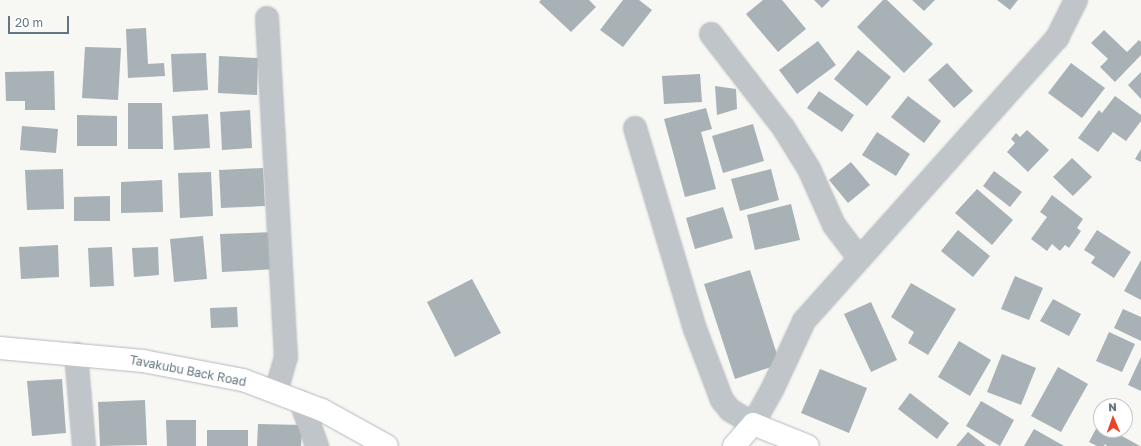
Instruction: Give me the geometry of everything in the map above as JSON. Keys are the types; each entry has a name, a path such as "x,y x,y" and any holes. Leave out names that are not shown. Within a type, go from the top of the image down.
{"street":[{"path":"734,446 753,424 772,390 804,321 1057,38 1076,0"},
{"path":"266,18 286,356 276,392"},
{"path":"711,34 783,127 809,169 834,225 859,258"},
{"path":"635,128 695,329 722,400 730,410 753,424 808,446"},
{"name":"Tavakubu Back Road","path":"0,348 143,361 244,380 322,410 387,446"},
{"path":"76,354 84,446"},
{"path":"301,402 317,446"}],"building":[{"path":"541,0 589,0 596,7 571,32 539,2"},
{"path":"623,0 639,0 652,10 623,47 600,30"},
{"path":"763,0 782,0 806,29 778,52 746,14"},
{"path":"814,0 830,0 822,8"},
{"path":"883,0 887,0 933,44 904,73 857,27"},
{"path":"912,0 935,0 924,11"},
{"path":"997,0 1018,0 1010,10"},
{"path":"146,28 148,64 164,63 165,76 128,78 126,29"},
{"path":"1104,30 1127,52 1139,40 1141,42 1141,55 1115,82 1100,67 1108,59 1091,43"},
{"path":"818,41 836,65 797,94 779,70"},
{"path":"85,47 121,48 118,100 82,98"},
{"path":"858,50 891,77 867,106 834,79"},
{"path":"206,53 208,90 173,92 171,54"},
{"path":"219,56 258,58 257,95 218,93"},
{"path":"947,63 973,91 954,108 928,80"},
{"path":"1071,63 1105,88 1082,118 1048,93"},
{"path":"54,71 55,110 25,110 25,101 6,101 5,72"},
{"path":"1141,72 1141,99 1128,85"},
{"path":"700,74 702,102 664,104 662,76"},
{"path":"715,86 736,89 737,109 717,115"},
{"path":"819,91 854,115 842,132 807,108"},
{"path":"908,96 941,121 924,143 891,117"},
{"path":"1115,96 1141,115 1141,121 1126,141 1113,132 1098,152 1078,138 1099,110 1102,113"},
{"path":"128,103 162,103 163,149 128,149"},
{"path":"706,108 712,129 701,132 716,189 685,197 664,119"},
{"path":"250,110 252,148 222,150 220,112"},
{"path":"208,114 210,148 174,150 172,116"},
{"path":"77,115 117,116 117,146 77,146"},
{"path":"753,124 764,161 723,173 712,136"},
{"path":"22,126 58,129 56,153 20,150"},
{"path":"1027,130 1049,150 1028,172 1007,152 1015,143 1011,139 1016,133 1020,137"},
{"path":"877,132 910,154 896,176 862,155"},
{"path":"1141,149 1141,162 1135,159"},
{"path":"1072,158 1092,177 1073,196 1053,177"},
{"path":"851,162 870,185 848,203 829,180"},
{"path":"263,168 265,206 221,208 219,170"},
{"path":"63,169 64,209 27,210 25,170"},
{"path":"771,169 779,200 740,211 731,179"},
{"path":"994,171 1022,192 1010,207 983,186"},
{"path":"211,172 213,216 180,218 178,173"},
{"path":"162,180 163,212 121,213 121,182"},
{"path":"977,189 1013,220 992,245 955,213"},
{"path":"1052,195 1083,219 1077,228 1081,231 1069,248 1065,245 1060,251 1052,244 1047,251 1031,239 1047,217 1040,212"},
{"path":"110,196 110,221 74,221 74,197"},
{"path":"791,204 800,240 755,250 747,215"},
{"path":"723,207 733,238 695,249 686,218"},
{"path":"958,230 990,256 973,277 941,251"},
{"path":"1097,230 1131,252 1114,278 1091,263 1095,257 1084,250"},
{"path":"276,232 278,269 222,272 220,234"},
{"path":"203,236 207,279 174,282 170,239"},
{"path":"58,245 59,277 21,279 19,247"},
{"path":"112,247 114,286 90,287 88,248"},
{"path":"158,247 159,275 134,277 132,248"},
{"path":"1141,260 1141,300 1124,291"},
{"path":"750,270 780,364 735,379 704,284"},
{"path":"1015,276 1043,288 1029,320 1001,309"},
{"path":"472,279 501,333 455,357 427,302"},
{"path":"911,283 956,309 928,355 908,343 914,332 891,317"},
{"path":"1053,299 1081,314 1069,336 1040,321"},
{"path":"871,302 897,360 871,372 844,314"},
{"path":"237,307 238,327 211,328 210,308"},
{"path":"1123,309 1141,317 1141,341 1114,328"},
{"path":"1109,332 1135,344 1122,372 1096,361"},
{"path":"959,341 991,360 970,396 938,377"},
{"path":"1002,354 1036,368 1021,405 987,392"},
{"path":"1141,357 1141,391 1128,385"},
{"path":"1058,367 1088,384 1061,432 1031,416"},
{"path":"820,369 867,388 849,433 801,413"},
{"path":"62,379 66,433 32,436 27,381"},
{"path":"910,393 949,423 937,439 898,409"},
{"path":"145,400 147,445 100,446 98,402"},
{"path":"981,401 1014,420 1000,446 966,426"},
{"path":"166,420 196,420 196,446 167,446"},
{"path":"258,424 302,425 301,446 257,446"},
{"path":"1034,429 1064,446 1024,446"},
{"path":"207,430 248,430 248,446 207,446"},
{"path":"968,432 986,446 956,446"},
{"path":"1093,434 1093,438 1126,438 1140,446 1107,446 1105,444 1104,446 1097,446 1089,442"}]}
